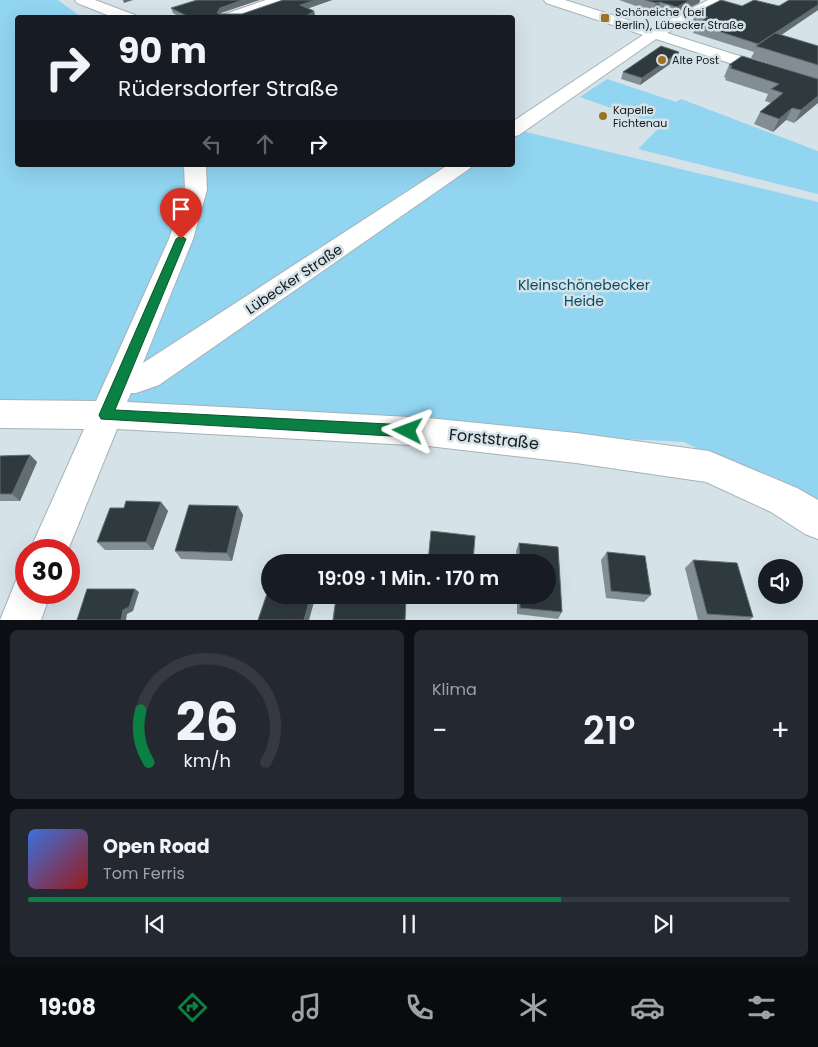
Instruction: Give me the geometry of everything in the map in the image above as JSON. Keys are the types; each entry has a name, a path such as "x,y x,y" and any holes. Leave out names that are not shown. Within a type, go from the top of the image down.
{"street":[{"path":"72,0 90,15"},
{"path":"82,0 122,15"},
{"path":"236,15 280,0"},
{"path":"551,0 818,87"},
{"path":"515,130 654,34 718,0"},
{"path":"54,539 191,210 196,190 195,167"},
{"name":"Lübecker Straße","path":"121,381 136,381 148,376 459,167"},
{"name":"Forststraße","path":"0,414 106,415 428,432 576,448 709,467 784,500 808,514"},
{"path":"20,620 26,604"}],"green space":[{"name":"Kleinschönebecker Heide","path":"0,0 58,0 78,15 15,15 15,167 515,167 515,131 526,132 818,202 818,509 684,442 0,406"},
{"path":"607,79 676,102 681,99 818,151 818,194 638,149 661,126 580,97"}],"building":[{"path":"197,0 243,0 220,8 217,13 242,14 283,0 316,0 300,5 314,11 308,15 185,15 171,8"},
{"path":"645,0 690,0 677,7"},
{"path":"721,0 742,6 754,0 779,6 789,0 818,0 818,5 758,44 696,24 708,17 695,13"},
{"path":"775,33 818,46 818,65 756,46"},
{"path":"661,46 679,52 642,78 623,72"},
{"path":"742,56 818,79 818,96 801,110 792,108 779,119 760,112 783,93 771,89 779,84 730,68 732,66 729,65"},
{"path":"30,455 12,494 0,494 0,456"},
{"path":"126,501 161,502 146,542 97,542 110,508 124,508"},
{"path":"189,505 238,506 227,553 175,551"},
{"path":"431,531 475,536 474,554 429,554"},
{"path":"519,543 558,547 562,612 520,608 520,604 556,604 556,554 520,554"},
{"path":"607,552 645,556 651,595 611,591"},
{"path":"693,560 737,563 753,617 707,614"},
{"path":"87,589 135,589 129,607 123,610 121,620 77,620"},
{"path":"263,604 308,604 304,620 258,620"},
{"path":"335,604 406,604 405,620 333,620"}],"place":[{"name":"Schöneiche (bei Berlin), Lübecker Straße","path":"605,18"},
{"name":"Alte Post","path":"662,60"},
{"name":"Kapelle Fichtenau","path":"603,116"}],"route":[{"path":"181,239 106,415 408,431"}]}
